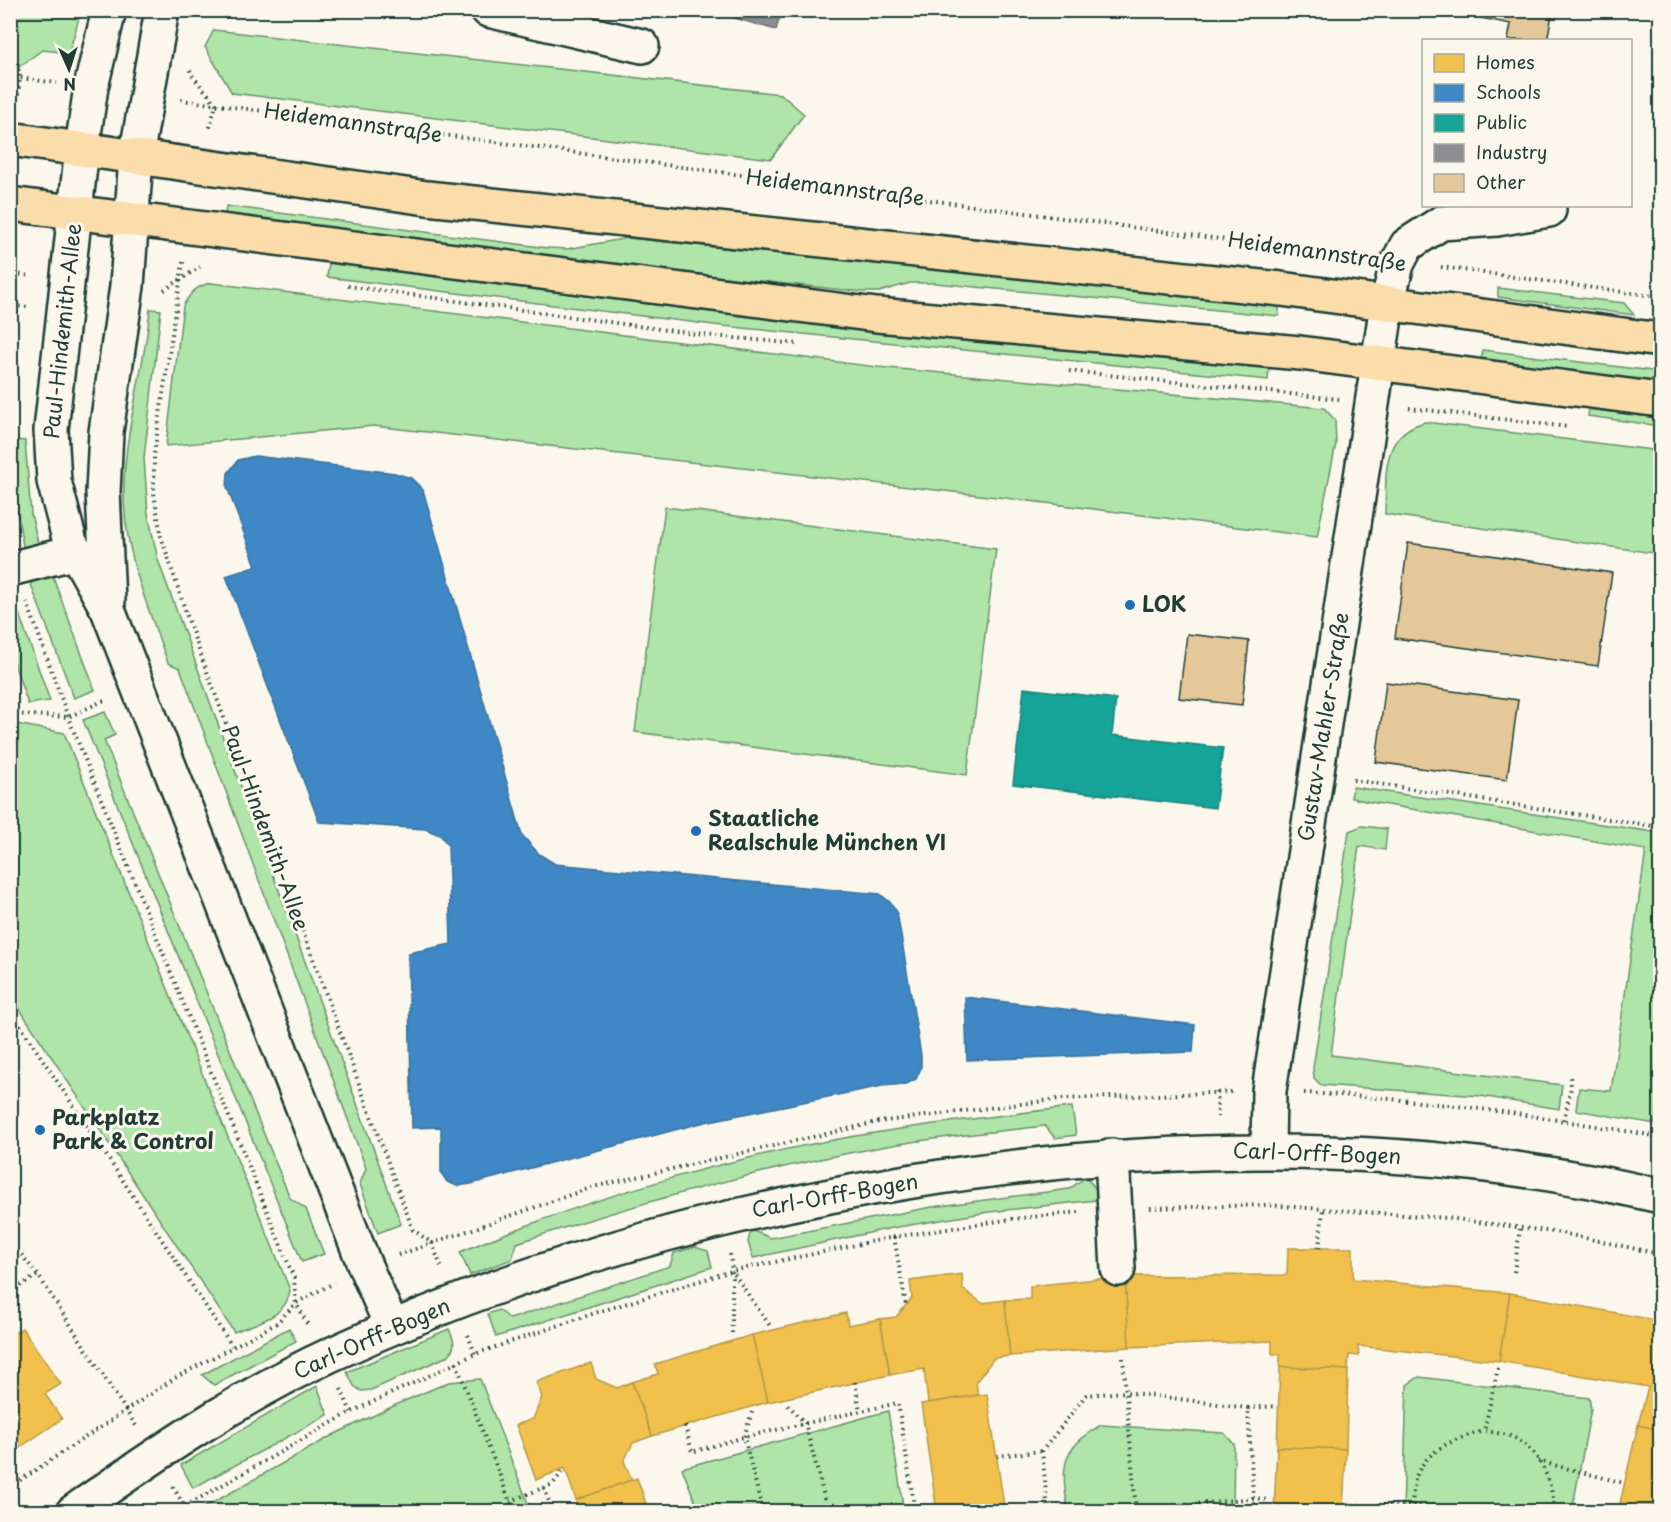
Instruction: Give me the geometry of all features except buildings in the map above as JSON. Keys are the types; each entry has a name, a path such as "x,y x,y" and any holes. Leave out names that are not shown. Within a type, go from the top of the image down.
{"main road":[{"name":"Heidemannstraße","path":"10,139 427,198 1281,289 1660,340"},
{"path":"10,204 877,315 1267,349 1660,400"}],"street":[{"name":"Paul-Hindemith-Allee","path":"109,10 91,87 82,148 51,430 54,481 70,542 108,610 365,1266 392,1327"},
{"name":"Paul-Hindemith-Allee","path":"108,610 103,492 106,432 127,286 136,157 145,95 162,10"},
{"path":"488,10 642,46"},
{"path":"1397,264 1407,244 1441,223 1497,219 1549,210"},
{"name":"Gustav-Mahler-Straße","path":"1268,1151 1269,1091 1378,363 1397,264"},
{"path":"13,569 76,552"},
{"name":"Carl-Orff-Bogen","path":"73,1512 154,1455 205,1423 325,1357 392,1327 455,1302 628,1242 724,1217 857,1190 1002,1167 1112,1156 1268,1151 1368,1153 1526,1170 1660,1196"},
{"path":"1112,1156 1118,1269"}],"path":[{"path":"10,22 20,78"},
{"path":"190,65 191,74 216,104"},
{"path":"10,82 20,78 91,87"},
{"name":"Heidemannstraße","path":"145,95 825,187 1312,249 1397,264 1452,268 1660,297"},
{"path":"10,262 15,274 10,336"},
{"name":"Paul-Hindemith-Allee","path":"179,278 154,454 154,493 161,536 192,631 413,1230 432,1243 475,1354"},
{"path":"13,306 29,307"},
{"path":"13,569 68,717 294,1278 296,1303 351,1412"},
{"path":"10,714 68,717 136,684"},
{"path":"1316,774 1660,826"},
{"path":"10,1011 232,1346"},
{"path":"1564,1120 1570,1076"},
{"path":"1217,1092 1218,1118"},
{"path":"175,1512 351,1412 475,1354 598,1312 732,1271 894,1237 1012,1219 1114,1209 1267,1205 1448,1218 1562,1233 1660,1254"},
{"path":"1319,1248 1323,1209"},
{"path":"1514,1272 1520,1228"},
{"path":"894,1237 906,1305"},
{"path":"10,1241 38,1275 188,1512"},
{"path":"732,1271 770,1326"},
{"path":"732,1271 732,1333"},
{"path":"10,1292 38,1275"},
{"path":"1123,1358 1136,1510"},
{"path":"456,1363 514,1512"},
{"path":"1484,1431 1497,1368"},
{"path":"855,1382 860,1411"},
{"path":"1048,1512 1042,1451 1086,1395 1126,1392 1248,1408 1278,1406"},
{"path":"685,1426 692,1452 744,1437 898,1403 915,1512"},
{"path":"788,1405 805,1423 828,1512"},
{"path":"1248,1408 1254,1512"},
{"path":"752,1412 744,1437 763,1512"},
{"path":"1412,1505 1417,1476 1438,1449 1461,1436 1484,1431 1509,1435 1528,1448 1545,1469 1554,1495 1554,1512"},
{"path":"997,1456 1042,1451"},
{"path":"1538,1461 1624,1483"},
{"path":"510,1501 553,1484 565,1468"},
{"path":"544,1488 553,1512"},
{"path":"1121,1512 1254,1498 1268,1500"},
{"path":"1353,1505 1412,1505 1487,1512"}],"green space":[{"path":"11,10 81,11 69,53 42,50 11,73"},
{"path":"214,30 781,94 804,114 771,159 232,93 205,47"},
{"path":"226,206 548,248 567,249 628,238 1279,305 1279,316 935,283 910,283 879,292 863,292 619,266 225,214"},
{"path":"329,263 720,313 1269,368 1268,380 722,326 327,277"},
{"path":"211,283 877,367 1324,408 1335,420 1336,444 1317,537 1006,498 374,426 166,446 183,306 194,291"},
{"path":"1498,288 1624,303 1634,315 1498,297"},
{"path":"150,309 161,310 144,458 148,514 158,560 401,1224 378,1233 360,1184 366,1168 180,668 168,663 144,597 131,552 124,505 125,460"},
{"path":"1483,350 1660,372 1660,382 1481,360"},
{"path":"1589,409 1660,418 1660,426 1588,416"},
{"path":"1425,422 1660,451 1660,554 1385,514 1386,472 1393,447 1400,436 1410,428"},
{"path":"15,440 25,441 31,514 39,547 24,551 13,490"},
{"path":"665,507 996,549 967,775 635,732"},
{"path":"52,574 95,690 74,698 30,582"},
{"path":"11,591 50,701 28,704 11,655"},
{"path":"105,712 115,735 104,740 290,1198 306,1209 324,1254 302,1262 83,720"},
{"path":"11,723 64,733 290,1290 288,1299 277,1313 234,1332 11,996"},
{"path":"1353,787 1660,833 1660,1101 1655,1124 1576,1110 1579,1088 1611,1091 1646,850 1351,798"},
{"path":"1362,826 1387,829 1385,850 1359,846 1331,1055 1562,1085 1559,1109 1481,1096 1321,1085 1314,1078 1313,1068 1349,831"},
{"path":"1072,1107 1076,1135 1055,1138 1045,1126 887,1146 793,1165 608,1214 517,1243 512,1259 470,1275 460,1252 563,1212 616,1195 670,1178 779,1151 887,1131"},
{"path":"1086,1177 1096,1189 1096,1200 989,1212 892,1228 753,1258 748,1242 751,1230 771,1238 932,1207 1069,1189"},
{"path":"695,1247 708,1251 712,1267 496,1337 488,1314 499,1310 510,1319 670,1266 674,1253"},
{"path":"289,1328 296,1341 214,1385 202,1375"},
{"path":"449,1329 454,1343 453,1350 448,1356 371,1390 361,1391 354,1386 347,1372"},
{"path":"1419,1377 1589,1398 1591,1409 1572,1511 1403,1511 1407,1385"},
{"path":"480,1379 531,1511 198,1511 333,1435 402,1402 449,1382"},
{"path":"317,1386 328,1415 193,1488 181,1465"},
{"path":"888,1411 904,1511 699,1511 682,1468"},
{"path":"1101,1425 1224,1433 1234,1444 1233,1511 1068,1511 1064,1482 1066,1460 1078,1443"}],"place":[{"name":"LOK","path":"1130,605"},
{"name":"Staatliche Realschule München VI","path":"696,831"},
{"name":"Parkplatz Park & Control","path":"40,1130"}]}
